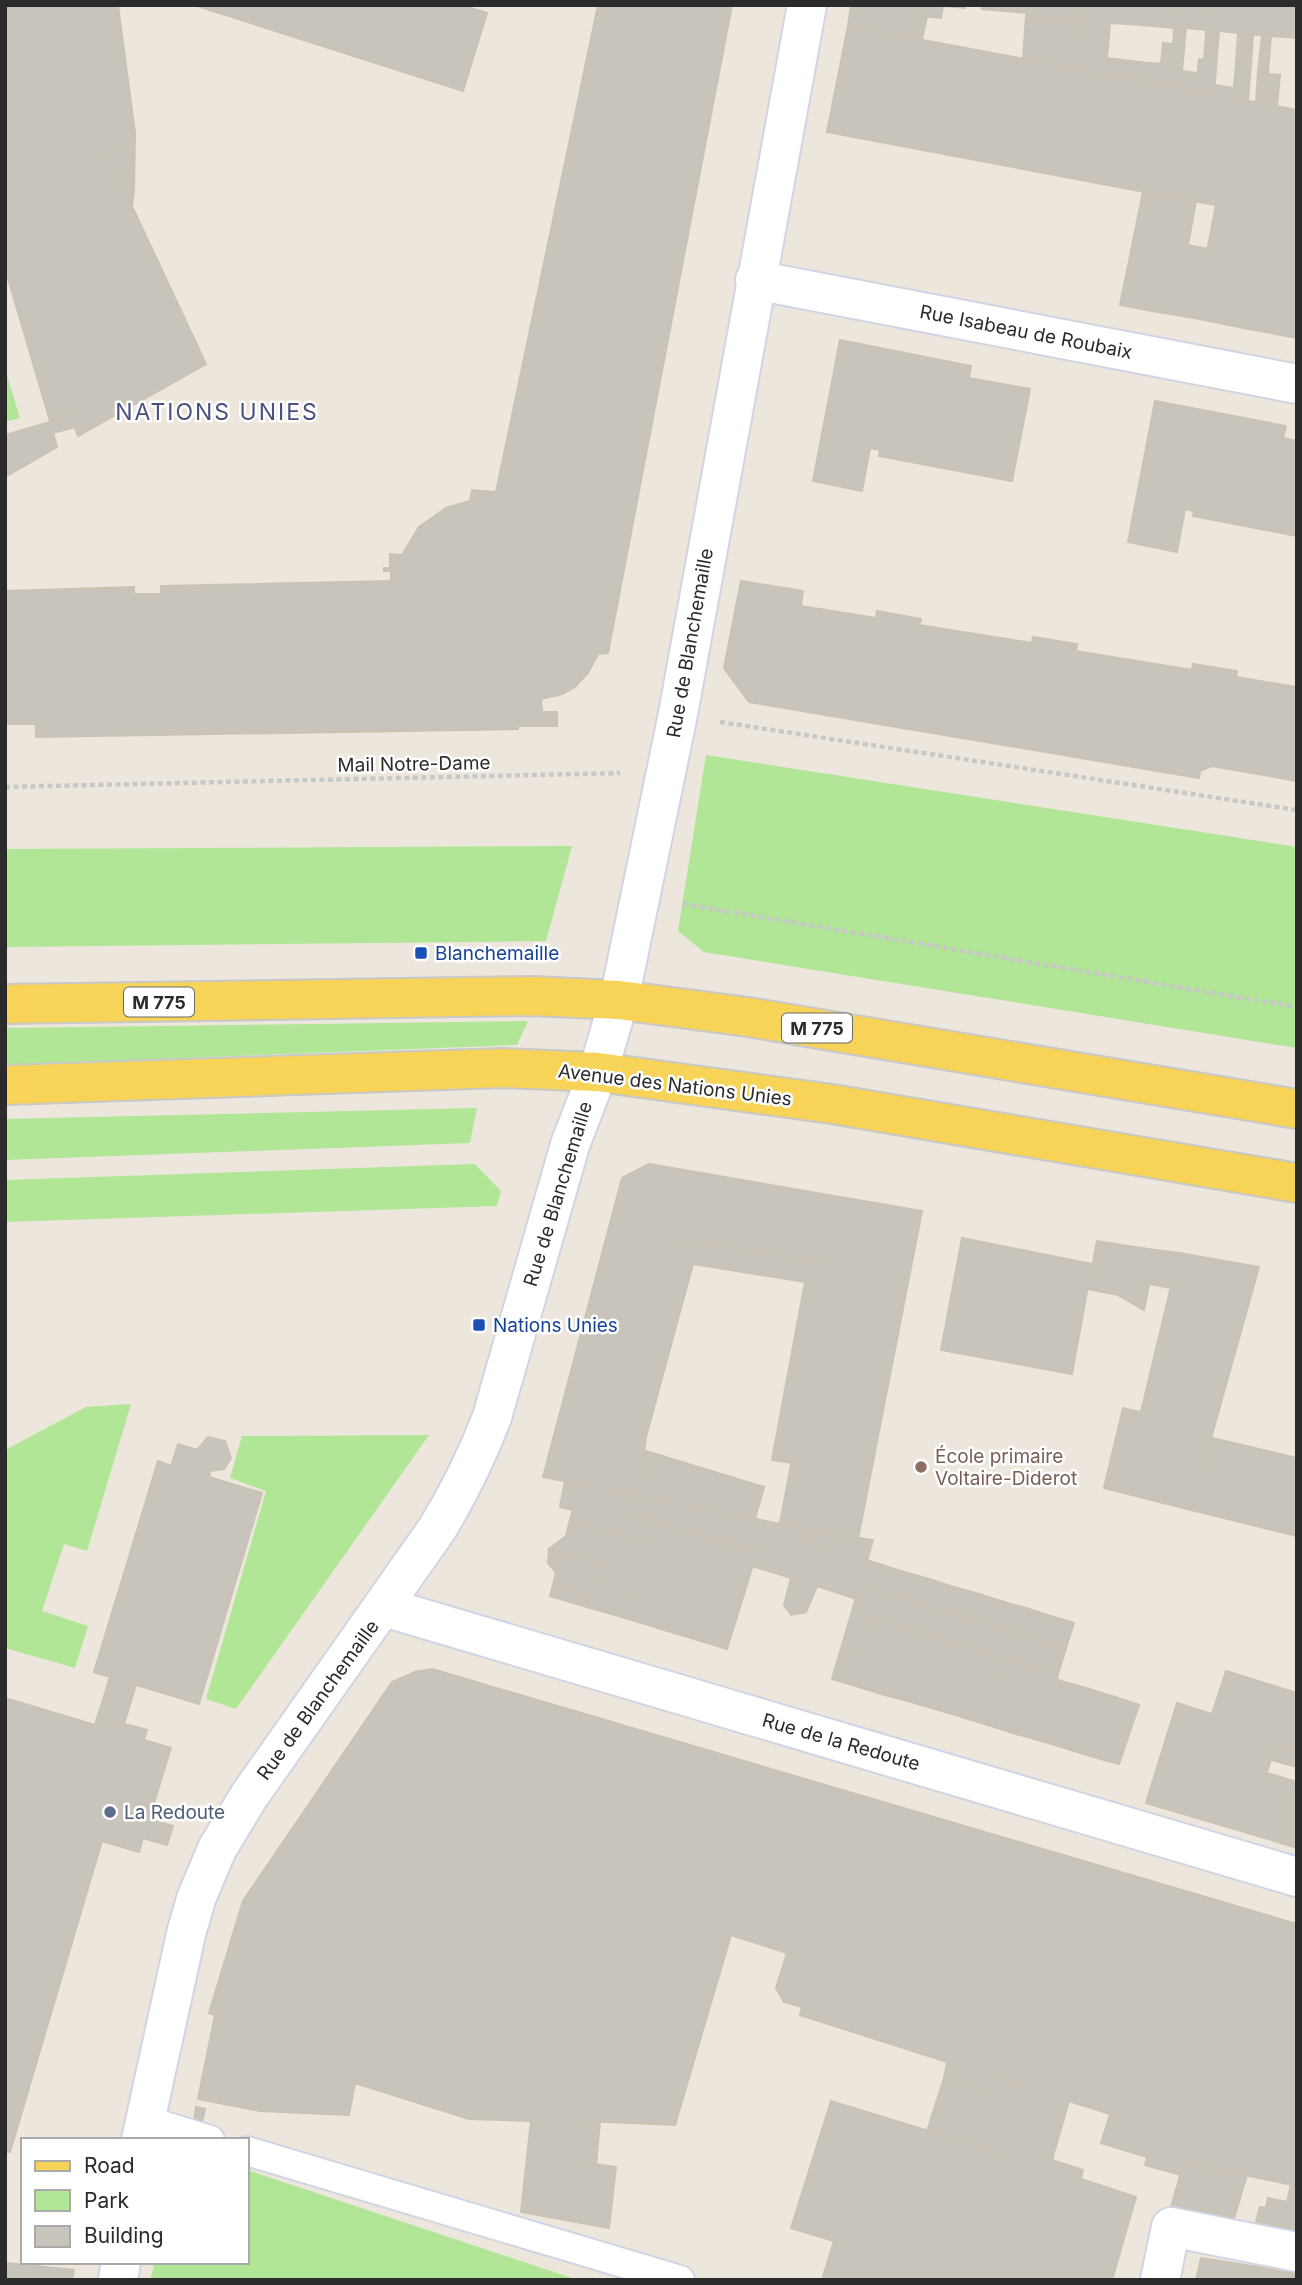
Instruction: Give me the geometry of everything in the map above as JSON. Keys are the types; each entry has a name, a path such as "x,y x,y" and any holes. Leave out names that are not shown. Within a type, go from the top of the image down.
{"main road":[{"name":"M 775","path":"5,1004 532,996 620,1000 748,1017 1297,1109"},
{"name":"Avenue des Nations Unies","path":"5,1084 503,1068 598,1072 832,1104 1297,1183"}],"street":[{"name":"Rue de Blanchemaille","path":"143,2130 186,1934 196,1899 217,1849 249,1796 384,1607 458,1495 482,1442 570,1146 598,1072 620,1000 678,714 807,5"},
{"name":"Rue Isabeau de Roubaix","path":"755,280 1297,384"},
{"name":"Rue de la Redoute","path":"384,1607 1297,1877"},
{"path":"1160,2280 1171,2227 1297,2252"}],"lane":[{"path":"143,2130 197,2138"},
{"path":"248,2151 680,2280"}],"path":[{"path":"714,721 1297,810"},
{"name":"Mail Notre-Dame","path":"5,787 622,773"},
{"path":"683,904 1297,1007"}],"green space":[{"path":"5,369 20,418 5,422"},
{"path":"706,755 1297,847 1297,1048 704,952 678,931"},
{"path":"572,846 546,941 5,947 5,849"},
{"path":"528,1021 517,1045 5,1065 5,1028"},
{"path":"477,1108 470,1143 5,1160 5,1119"},
{"path":"475,1164 501,1191 497,1206 5,1222 5,1180"},
{"path":"131,1404 87,1551 64,1544 42,1611 88,1626 75,1668 5,1648 5,1450 86,1407"},
{"path":"429,1435 236,1709 206,1699 266,1491 230,1478 242,1436"},
{"path":"248,2170 578,2280 150,2280 154,2264 248,2264"}],"building":[{"path":"5,5 118,5 135,133 108,155 206,364 78,436 69,409 50,421 5,268"},
{"path":"194,5 461,5 487,13 463,91"},
{"path":"598,5 732,5 608,653 598,654 588,673 575,687 562,694 541,699 542,712 557,712 557,726 518,726 518,729 36,737 36,724 5,724 5,591 134,587 134,594 161,594 161,586 391,581 391,571 384,571 384,568 390,568 390,554 402,555 419,527 446,508 470,501 472,490 496,492"},
{"path":"851,5 965,5 965,8 943,6 941,18 911,15 907,37 848,26"},
{"path":"982,5 1027,5 1026,13 982,9"},
{"path":"1027,5 1084,5 1082,21 1026,16"},
{"path":"1084,5 1143,5 1142,25 1110,23 1107,58 1139,62 1137,80 1078,70"},
{"path":"1143,5 1176,5 1174,28 1142,25"},
{"path":"1176,5 1208,5 1206,30 1186,28 1182,71 1198,73 1196,91 1170,86"},
{"path":"1208,5 1240,5 1238,33 1219,31 1214,94 1196,91 1199,59 1204,60"},
{"path":"1240,5 1274,5 1271,36 1238,33"},
{"path":"1274,5 1297,5 1297,38 1271,36"},
{"path":"911,15 927,16 922,40 907,37"},
{"path":"1026,16 1082,21 1078,70 1023,59"},
{"path":"848,26 1212,94 1193,201 827,132"},
{"path":"1238,33 1253,34 1251,64 1236,63"},
{"path":"1262,35 1271,36 1268,74 1258,73"},
{"path":"1163,43 1173,44 1170,86 1137,80 1139,62 1161,64"},
{"path":"1236,63 1251,64 1248,101 1233,98"},
{"path":"1258,73 1268,74 1265,104 1256,102"},
{"path":"1268,74 1280,75 1277,106 1265,104"},
{"path":"1215,85 1234,88 1233,98 1214,94"},
{"path":"1212,94 1292,109 1249,329 1194,318 1216,205 1193,201"},
{"path":"1292,109 1297,110 1297,338 1249,329"},
{"path":"135,133 134,190 132,206 108,155"},
{"path":"1143,192 1178,198 1158,312 1120,305"},
{"path":"1178,198 1196,201 1188,245 1208,249 1194,318 1158,312"},
{"path":"840,340 971,366 969,378 1030,389 1012,481 879,456 880,450 870,448 862,491 813,481"},
{"path":"1155,401 1286,426 1283,438 1297,441 1297,536 1193,516 1194,511 1185,509 1177,552 1128,542"},
{"path":"69,409 75,427 53,433 57,447 5,477 5,435 50,422"},
{"path":"741,581 803,591 801,606 876,618 877,611 921,619 919,625 1032,643 1033,637 1077,644 1076,651 1192,670 1193,664 1237,671 1236,677 1297,687 1297,781 1212,766 1200,771 1199,778 749,702 724,668"},
{"path":"649,1164 922,1211 858,1539 780,1523 829,1263 677,1239 611,1490 543,1477 622,1178"},
{"path":"962,1238 1092,1264 1072,1374 941,1350"},
{"path":"677,1239 829,1263 792,1463 772,1460 805,1282 693,1264 646,1437 639,1497 611,1490"},
{"path":"1097,1241 1128,1246 1118,1295 1088,1289"},
{"path":"1128,1246 1156,1250 1144,1310 1118,1295"},
{"path":"1156,1250 1179,1253 1171,1288 1149,1284"},
{"path":"1179,1253 1259,1267 1191,1510 1116,1491 1135,1411 1141,1412"},
{"path":"1123,1408 1135,1411 1116,1491 1104,1488"},
{"path":"208,1437 225,1441 231,1458 224,1469 210,1471 209,1477 262,1493 199,1704 94,1672 158,1461 171,1466 178,1444 197,1450"},
{"path":"1212,1438 1297,1458 1297,1536 1191,1510"},
{"path":"646,1451 764,1487 755,1519 639,1497"},
{"path":"565,1481 629,1494 633,1515 652,1520 645,1542 570,1520 573,1510 560,1507"},
{"path":"629,1494 658,1500 652,1520 633,1515"},
{"path":"658,1500 698,1508 690,1532 652,1520"},
{"path":"698,1508 739,1515 731,1544 690,1532"},
{"path":"739,1515 765,1521 757,1552 731,1544"},
{"path":"570,1520 610,1532 600,1564 549,1549 566,1536"},
{"path":"652,1520 690,1532 661,1629 622,1617"},
{"path":"765,1521 807,1529 805,1542 836,1548 838,1535 873,1540 856,1599 817,1586 806,1612 791,1615 784,1605 791,1578 752,1566"},
{"path":"807,1529 813,1530 809,1543 805,1542"},
{"path":"813,1530 838,1535 836,1548 809,1543"},
{"path":"610,1532 645,1542 622,1617 587,1607"},
{"path":"690,1532 731,1544 701,1641 661,1629"},
{"path":"731,1544 757,1552 727,1649 701,1641"},
{"path":"549,1549 600,1564 590,1595 553,1585 556,1573 548,1563"},
{"path":"867,1560 882,1565 857,1649 864,1652 853,1685 832,1679"},
{"path":"882,1565 904,1572 897,1597 874,1590"},
{"path":"904,1572 929,1579 922,1605 897,1597"},
{"path":"929,1579 954,1587 947,1613 922,1605"},
{"path":"553,1585 590,1595 587,1607 550,1596"},
{"path":"954,1587 979,1594 971,1619 947,1613"},
{"path":"874,1590 1066,1648 1058,1674 875,1618 864,1652 857,1649"},
{"path":"979,1594 1004,1602 996,1627 971,1619"},
{"path":"1004,1602 1029,1609 1021,1634 996,1627"},
{"path":"1029,1609 1054,1617 1047,1643 1021,1634"},
{"path":"1054,1617 1074,1623 1066,1648 1047,1643"},
{"path":"875,1618 901,1626 881,1694 853,1685"},
{"path":"901,1626 928,1635 908,1701 881,1694"},
{"path":"928,1635 956,1642 935,1709 908,1701"},
{"path":"956,1642 982,1651 962,1717 935,1709"},
{"path":"982,1651 1008,1659 988,1725 962,1717"},
{"path":"1008,1659 1035,1668 1016,1734 988,1725"},
{"path":"1035,1668 1058,1674 1057,1679 1061,1681 1045,1742 1016,1734"},
{"path":"432,1669 1297,1924 1297,2186 1184,2162 1181,2175 1145,2165 1147,2157 1101,2143 1110,2114 1069,2101 1052,2160 1083,2170 1081,2179 1136,2197 1112,2280 822,2280 834,2241 791,2228 831,2101 1010,2156 1028,2088 992,2076 987,2092 944,2078 947,2062 800,2015 802,2007 784,2002 776,1988 787,1953 731,1935 675,2125 586,2121 582,2162 616,2167 609,2228 521,2212 531,2121 469,2119 355,2083 349,2115 260,2111 198,2099 215,2015 209,2013 243,1901 392,1682 415,1672"},
{"path":"1226,1671 1297,1693 1297,1749 1276,1743 1248,1833 1146,1803 1177,1703 1212,1714"},
{"path":"110,1677 136,1685 124,1724 118,1722 115,1731 95,1725"},
{"path":"1061,1681 1089,1689 1071,1750 1045,1742"},
{"path":"1089,1689 1115,1697 1097,1758 1071,1750"},
{"path":"1115,1697 1139,1705 1119,1764 1097,1758"},
{"path":"5,1698 115,1731 118,1722 147,1730 144,1740 171,1748 149,1819 173,1826 167,1845 143,1838 139,1852 102,1841 10,2152 5,2151"},
{"path":"1276,1743 1297,1749 1297,1767 1271,1760"},
{"path":"1267,1773 1297,1782 1281,1843 1248,1833"},
{"path":"1297,1790 1297,1848 1281,1843"},
{"path":"992,2076 1028,2088 1010,2156 927,2131 944,2078 987,2092"},
{"path":"196,2107 205,2109 202,2123 194,2121"},
{"path":"586,2121 600,2122 596,2165 582,2162"},
{"path":"1184,2162 1215,2169 1202,2212 1171,2207"},
{"path":"1215,2169 1247,2175 1234,2218 1202,2212"},
{"path":"1291,2185 1297,2186 1297,2230 1262,2223 1264,2216 1258,2214 1260,2207 1266,2208 1268,2198 1287,2202"},
{"path":"1258,2214 1264,2216 1262,2223 1256,2222"},
{"path":"1201,2258 1246,2265 1242,2280 1196,2280"},
{"path":"5,2263 74,2270 72,2280 5,2280"},
{"path":"1246,2265 1297,2274 1297,2280 1242,2280"}],"place":[{"name":"Blanchemaille","path":"421,953"},
{"name":"Nations Unies","path":"479,1325"},
{"name":"École primaire Voltaire-Diderot","path":"921,1467"},
{"name":"La Redoute","path":"110,1812"}],"district":[{"name":"NATIONS UNIES","path":"217,412"}]}
